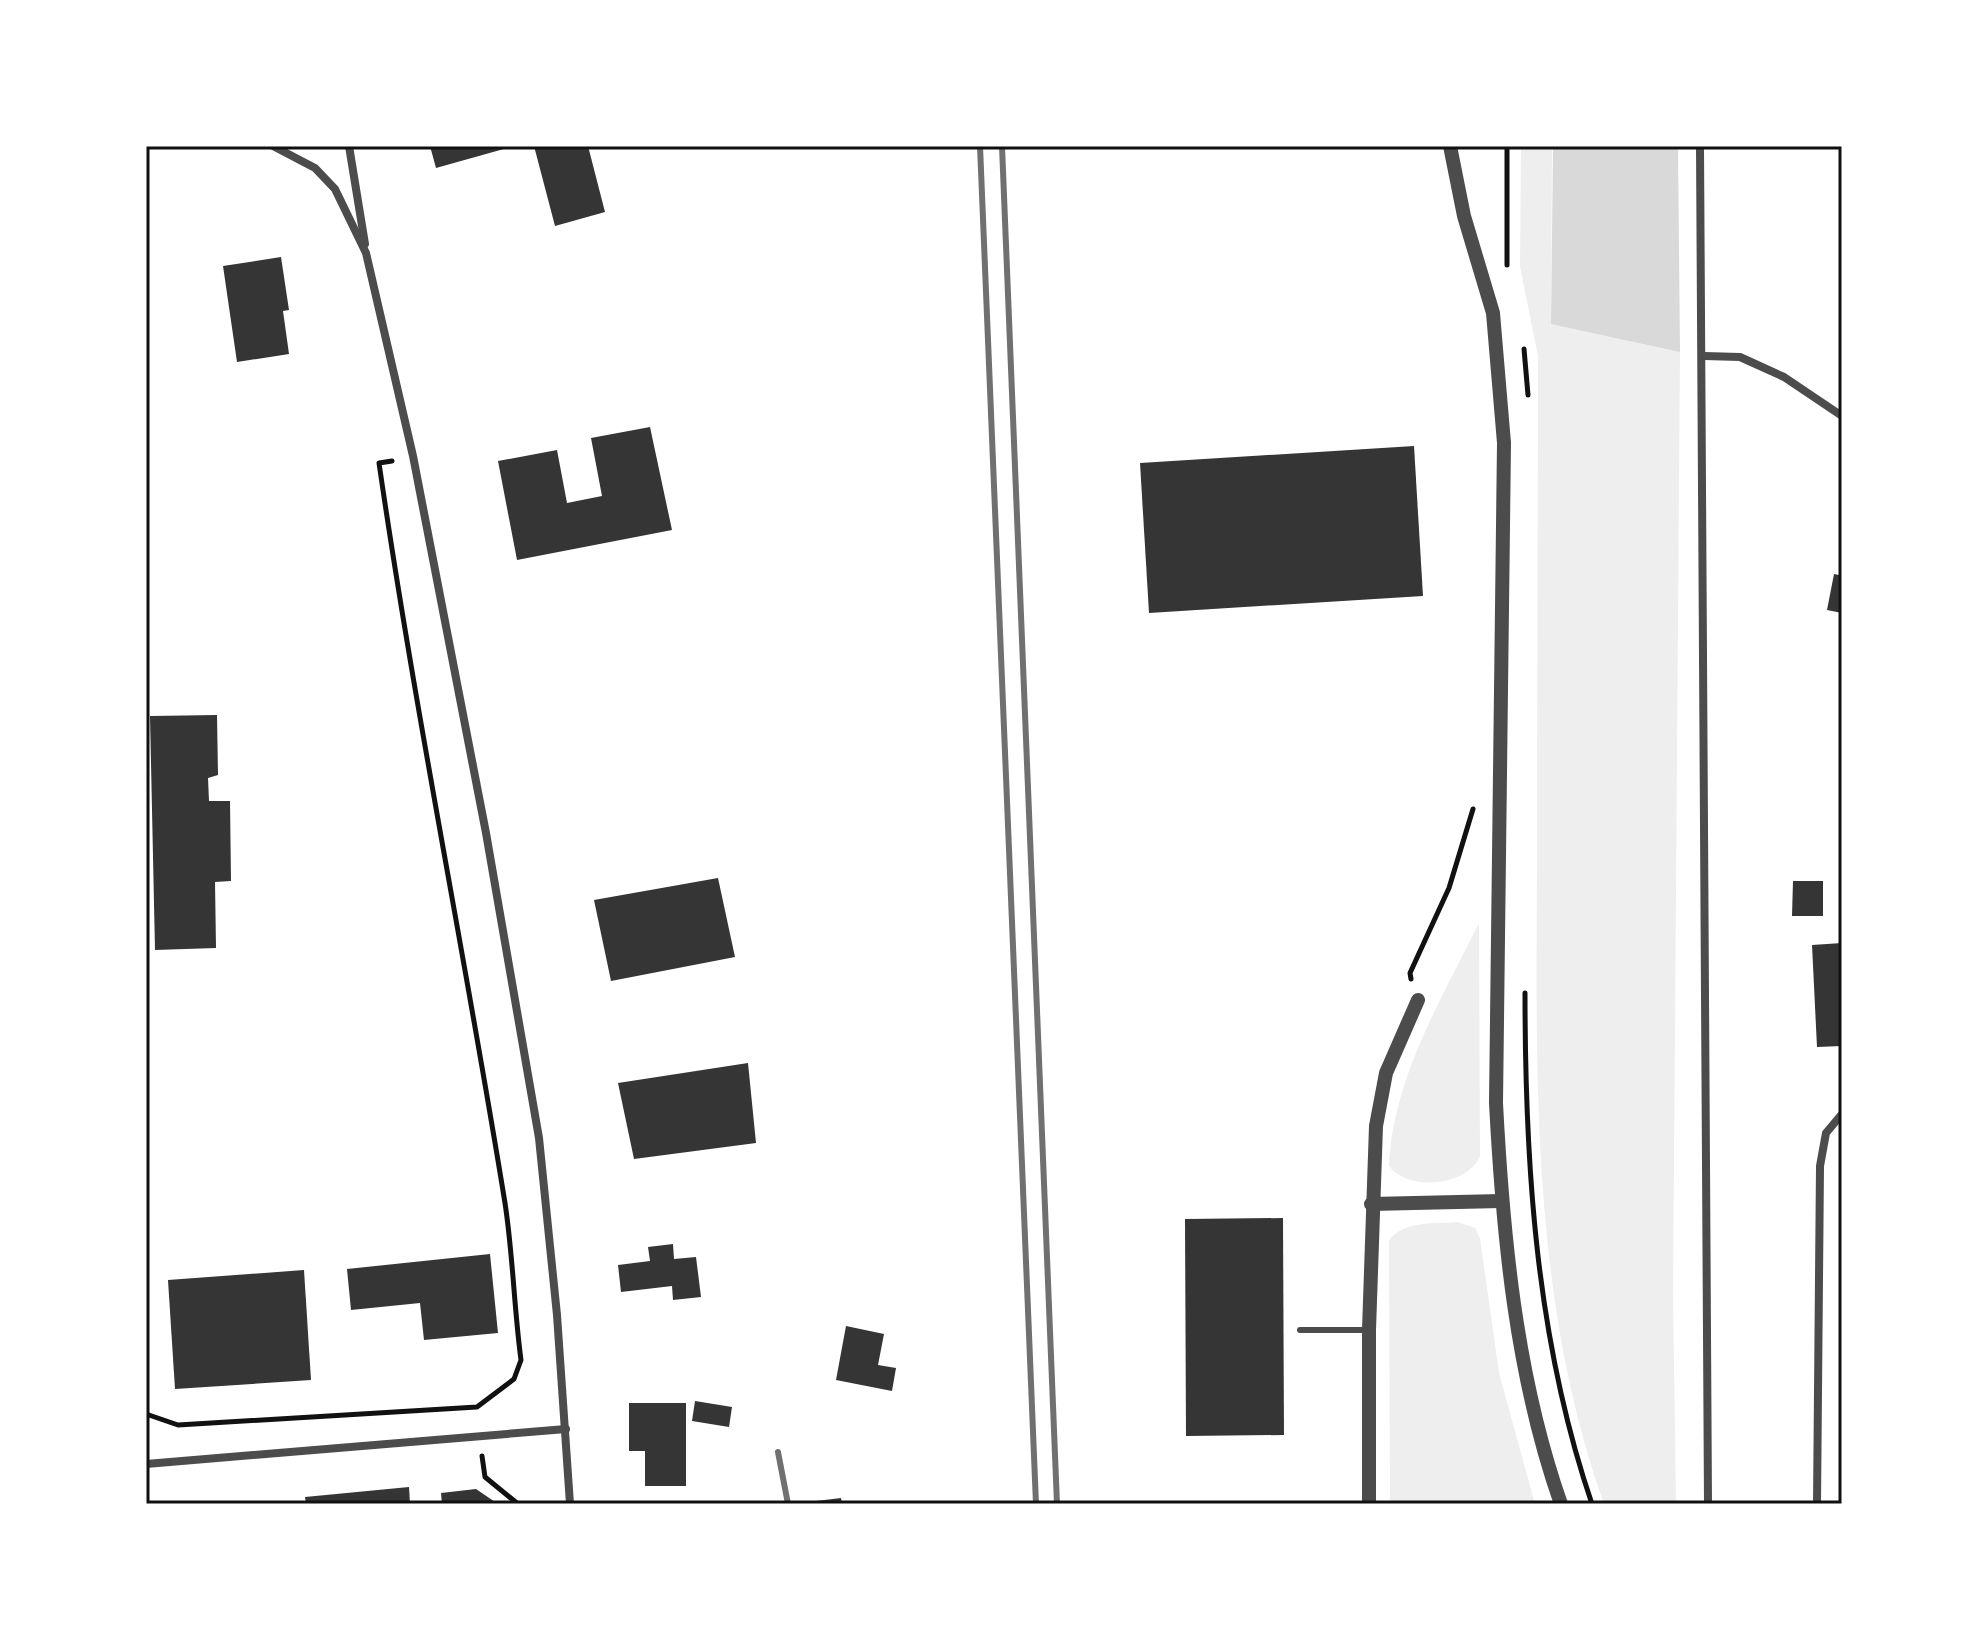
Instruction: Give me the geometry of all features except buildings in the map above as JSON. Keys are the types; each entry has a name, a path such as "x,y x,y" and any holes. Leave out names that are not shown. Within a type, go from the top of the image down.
{"street":[{"path":"273,146 315,168 335,189 366,253"},
{"path":"349,146 366,253 413,456 486,833 539,1138 570,1504"},
{"path":"1450,146 1464,216 1493,313 1504,443 1496,1103 1501,1201 1522,1351 1538,1429 1561,1504"},
{"path":"1700,146 1704,356 1708,1504"},
{"path":"1704,356 1740,357 1784,377 1842,416"},
{"path":"1369,1504 1371,1204 1376,1126 1386,1073 1418,1000"},
{"path":"1817,1504 1820,1166 1826,1133 1842,1114"},
{"path":"1371,1204 1501,1201"},
{"path":"146,1464 566,1429"}],"lane":[{"path":"1300,1330 1369,1330"}],"path":[{"path":"1506,270 1507,146"},
{"path":"1522,339 1528,369 1528,400"},
{"path":"146,1414 178,1425 477,1407 514,1379 521,1360 505,1207 480,1045 406,649 379,463 413,456"},
{"path":"1410,973 1449,888 1476,795"},
{"path":"1525,979 1530,1190 1543,1294 1567,1420 1592,1504"}],"shaded area":[{"path":"1521,146 1552,146 1551,323 1680,352 1673,1295 1676,1504 1604,1504 1580,1427 1550,1268 1543,1187 1537,1025 1538,356 1520,267"},
{"path":"1553,146 1678,146 1680,352 1551,324"},
{"path":"1479,923 1480,1156 1463,1174 1451,1179 1437,1182 1410,1180 1389,1166 1399,1102 1421,1040"},
{"path":"1458,1222 1475,1228 1480,1238 1499,1373 1535,1504 1390,1504 1389,1241 1402,1229 1411,1226"}],"railway":[{"path":"980,146 1036,1504"},
{"path":"1002,146 1057,1504"},
{"path":"778,1452 788,1504"}]}
